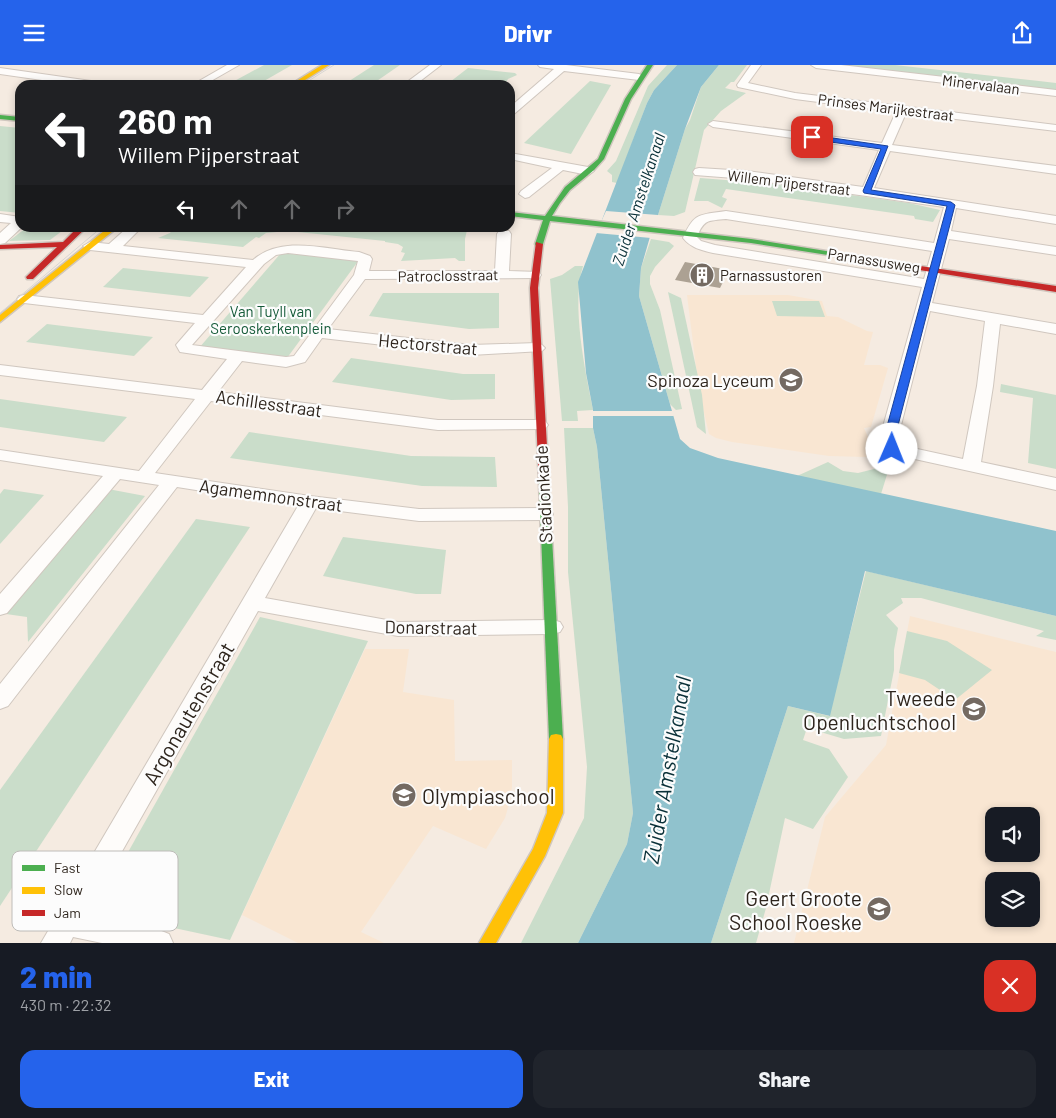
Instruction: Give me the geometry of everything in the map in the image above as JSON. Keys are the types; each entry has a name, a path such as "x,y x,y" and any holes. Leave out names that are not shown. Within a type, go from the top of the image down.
{"street":[{"path":"301,80 326,65"},
{"path":"311,80 336,65"},
{"path":"415,80 436,65"},
{"path":"543,65 639,77"},
{"name":"Stadionkade","path":"487,943 540,851 555,813 557,756 552,627 544,514 534,275 538,242 548,217 559,197 588,171 598,165 639,77 650,65"},
{"name":"Prinses Marijkestraat","path":"756,65 742,85 796,96 1056,128"},
{"name":"Minervalaan","path":"816,65 1056,93"},
{"path":"211,66 231,67"},
{"path":"206,80 231,67"},
{"path":"515,108 562,67"},
{"path":"0,71 63,80"},
{"path":"867,191 902,109"},
{"path":"0,117 15,118"},
{"path":"713,125 1056,170"},
{"path":"515,157 588,171"},
{"path":"526,194 561,166"},
{"name":"Willem Pijperstraat","path":"699,172 747,175 867,191 1056,220"},
{"path":"951,205 888,441 892,449 1056,484"},
{"name":"Parnassusweg","path":"515,214 693,230 720,215 726,215 937,260 1056,289"},
{"path":"0,218 15,220"},
{"path":"0,240 15,227"},
{"name":"Parnassusweg","path":"693,230 696,244 713,249 937,260 1056,281"},
{"path":"0,319 52,255 77,232"},
{"path":"0,305 22,290 60,272 108,232"},
{"path":"112,248 130,232"},
{"path":"502,275 504,233"},
{"path":"0,249 63,244"},
{"path":"90,246 256,264"},
{"path":"0,249 33,250 52,255"},
{"path":"279,250 359,256 365,259 361,275 299,359 286,363 185,349 184,345 264,256 279,250"},
{"path":"937,260 1056,251"},
{"name":"Patroclosstraat","path":"361,275 534,275"},
{"path":"22,290 207,320"},
{"path":"925,306 1056,329"},
{"path":"971,466 985,386 993,318"},
{"name":"Hectorstraat","path":"319,333 471,349 537,348"},
{"path":"143,477 237,357"},
{"name":"Achillesstraat","path":"0,369 438,425 540,425"},
{"name":"Agamemnonstraat","path":"0,455 310,502 419,515 544,514"},
{"path":"0,608 115,473"},
{"path":"0,699 172,481"},
{"name":"Argonautenstraat","path":"108,851 310,502"},
{"name":"Donarstraat","path":"252,603 398,629 552,627"},
{"name":"Argonautenstraat","path":"61,933 123,939"},
{"path":"123,939 159,943"}],"shaded area":[{"name":"Spinoza Lyceum","path":"687,295 788,295 822,301 827,316 838,317 873,332 864,365 880,365 888,368 871,427 864,428 875,453 866,457 829,456 732,442 709,434 699,391"},
{"path":"910,616 1056,652 1056,943 794,943 825,817 886,745"},
{"name":"Olympiaschool","path":"365,649 409,649 403,692 454,700 455,761 512,760 512,787 509,804 505,818 486,849 433,826 361,932 384,943 298,943 242,915"}],"green space":[{"path":"264,65 292,65 266,80 236,80"},
{"path":"374,65 400,65 378,80 351,80"},
{"path":"667,65 677,65 654,90 647,103 617,183 612,182 612,175 607,171 616,161 648,86"},
{"path":"719,65 747,65 734,82 731,82 725,88 746,93 721,111 704,130 685,212 674,216 658,215 685,129 701,87"},
{"path":"834,65 895,65 1056,83 1056,92"},
{"path":"468,68 515,73 517,75 507,80 452,80"},
{"path":"590,81 611,85 571,154 524,143"},
{"path":"0,126 15,128 15,212 0,211"},
{"path":"700,178 765,183 909,203 940,210 933,222 915,219 914,216 726,189 722,197 727,199 722,208 708,201 694,201"},
{"path":"21,232 61,232 50,240 9,241"},
{"path":"277,232 266,233 259,238 256,237 243,247 158,238 170,233"},
{"path":"298,232 467,232 465,261 459,261 455,258 401,261 405,253 401,252 403,247 385,241"},
{"path":"651,239 669,242 674,246 655,267 650,276 650,284 660,310 682,409 676,410 670,404 639,296 641,268"},
{"name":"Van Tuyll van Serooskerkenplein","path":"281,253 359,260 287,358 199,348"},
{"path":"575,266 583,266 578,299 580,338 593,410 577,411 578,421 562,421 550,279 562,275"},
{"path":"123,268 209,277 190,297 103,287"},
{"path":"668,292 681,298 702,395 706,434 697,427"},
{"path":"383,293 499,293 499,328 469,329 369,316"},
{"path":"772,301 819,301 825,317 777,316"},
{"path":"47,324 153,337 134,356 26,342"},
{"path":"351,358 463,374 495,374 495,399 451,400 332,382"},
{"path":"1001,384 1056,395 1056,469 1028,463 1033,398 1000,392"},
{"path":"0,399 127,417 104,442 0,427"},
{"path":"564,428 593,428 597,447 633,813 627,844 578,943 521,943 584,818 587,767 568,572 568,507"},
{"path":"249,432 411,456 495,457 497,487 422,486 230,458"},
{"path":"828,462 843,471 858,473 890,465 881,494 797,476"},
{"path":"4,489 44,495 0,544 0,494"},
{"path":"108,489 145,496 28,642 27,617 6,614"},
{"path":"196,519 250,527 36,851 12,851 12,888 0,906 0,790"},
{"path":"343,537 446,550 441,594 416,594 323,576"},
{"path":"866,571 1056,616 1056,640 1036,636 1044,631 921,598 901,598 903,603 886,615 898,628 894,650 894,670 881,736 844,739 807,728 803,740 829,749 848,777 813,829 785,818 766,908 756,943 711,943 788,706 829,716"},
{"path":"260,617 368,641 230,940 178,929 178,851 129,851"},
{"path":"907,631 947,641 992,670 955,700 925,680 899,673"}],"water":[{"name":"Zuider Amstelkanaal","path":"677,65 719,65 701,87 685,129 658,215 656,216 641,268 639,296 680,439 690,448 718,458 1056,531 1056,616 865,571 830,716 788,706 711,943 578,943 627,844 633,813 597,447 586,373 578,282 647,103 654,90"}],"pier":[{"path":"606,211 658,215 651,238 596,233"},
{"path":"592,411 673,411 674,416 592,416"}],"building":[{"name":"Parnassustoren","path":"685,262 729,270 720,288 675,280"}],"tram line":[{"path":"310,80 334,65"},
{"path":"0,313 96,232"}],"traffic: fast":[{"path":"539,244 544,226 561,195 601,159 634,87 650,65"},
{"path":"0,117 15,118"},
{"path":"515,215 751,241 876,261"},
{"path":"544,482 556,739"}],"traffic: slow":[{"path":"301,80 326,65"},
{"path":"0,319 108,232"},
{"path":"487,943 540,851 555,813 556,739"}],"traffic: jam":[{"path":"30,277 78,232"},
{"path":"0,247 63,244"},
{"path":"539,244 534,288 544,482"},
{"path":"876,261 1056,289"}],"place":[{"name":"Parnassustoren","path":"702,275"},
{"name":"Spinoza Lyceum","path":"791,380"},
{"name":"Tweede Openluchtschool","path":"974,709"},
{"name":"Olympiaschool","path":"404,795"},
{"name":"Geert Groote School Roeske","path":"879,909"}],"route":[{"path":"812,137 885,147 867,191 951,205 888,441 892,449"}]}
